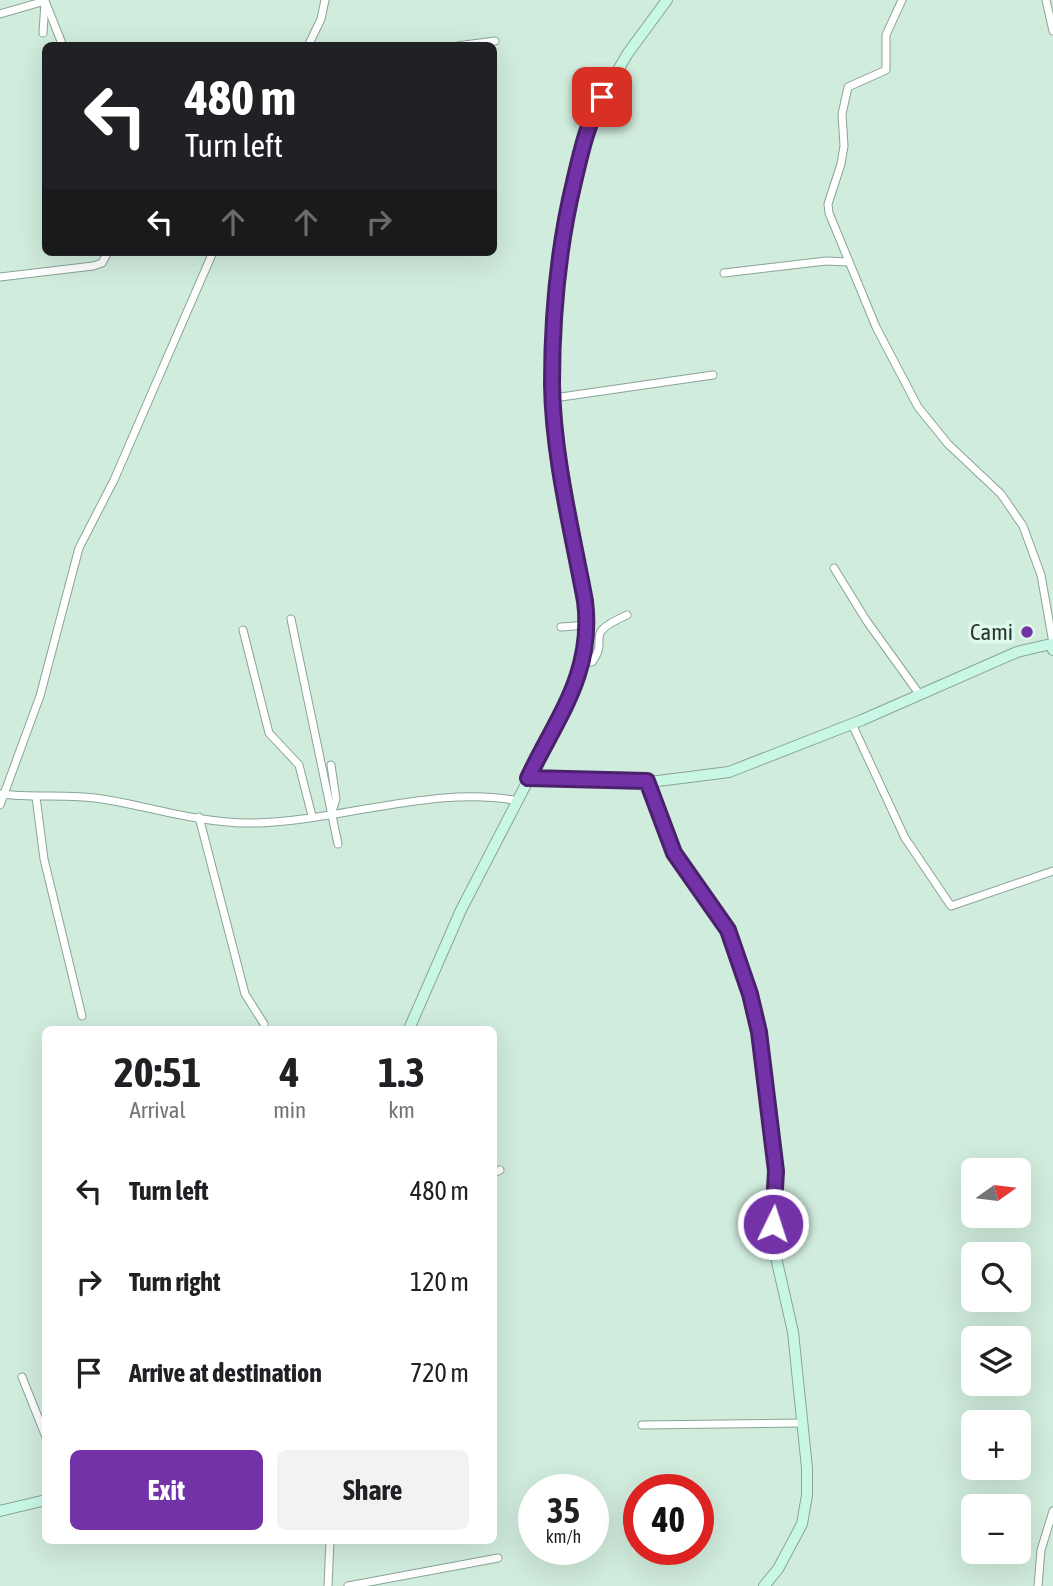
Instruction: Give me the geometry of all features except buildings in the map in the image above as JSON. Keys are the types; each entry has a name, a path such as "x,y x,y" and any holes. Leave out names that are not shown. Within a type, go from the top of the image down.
{"street":[{"path":"310,42 321,19 325,0"},
{"path":"410,1026 461,910 567,705 583,662 588,625 554,398 558,266 567,209 589,119 628,53 667,0"},
{"path":"528,778 647,781 729,772 852,724 1017,652 1052,646 1041,575 1023,526 1001,494 939,434 918,407 876,327 848,262 828,204 843,155 844,96 848,87 855,82 886,70 886,35 902,0"},
{"path":"1046,0 1053,31"},
{"path":"0,14 45,1"},
{"path":"43,33 45,1"},
{"path":"45,1 61,42"},
{"path":"487,42 495,41"},
{"path":"0,277 93,266 102,263 106,256"},
{"path":"0,805 1,794 40,695 79,548 114,480 211,256"},
{"path":"724,273 826,261 848,262"},
{"path":"554,398 713,375"},
{"path":"834,568 866,620 920,695"},
{"path":"583,662 592,662 596,656 598,633 603,626 627,615"},
{"path":"291,619 338,844"},
{"path":"561,627 588,625"},
{"path":"243,630 269,733 299,765 312,816"},
{"path":"852,724 905,838 951,906 1053,871"},
{"path":"331,765 336,799 332,814"},
{"path":"647,781 674,853 728,930 750,994 759,1032 776,1171 772,1240 793,1332 807,1495 802,1524 778,1569 764,1586"},
{"path":"1,794 98,798 199,817 256,823 470,797 497,796 518,801"},
{"path":"36,797 44,859 82,1016"},
{"path":"199,817 245,995 264,1024"},
{"path":"22,1377 42,1427"},
{"path":"642,1425 802,1423"},
{"path":"0,1511 42,1501"},
{"path":"1038,1586 1041,1550 1053,1511"},
{"path":"328,1586 330,1544"},
{"path":"348,1586 498,1559"}],"place":[{"name":"Cami","path":"1027,632"}],"route":[{"path":"602,97 589,119 567,209 558,266 552,386 560,452 585,601 588,625 586,652 567,705 528,778 647,781 674,853 690,872 728,930 750,994 759,1032 776,1171 773,1224"}]}
